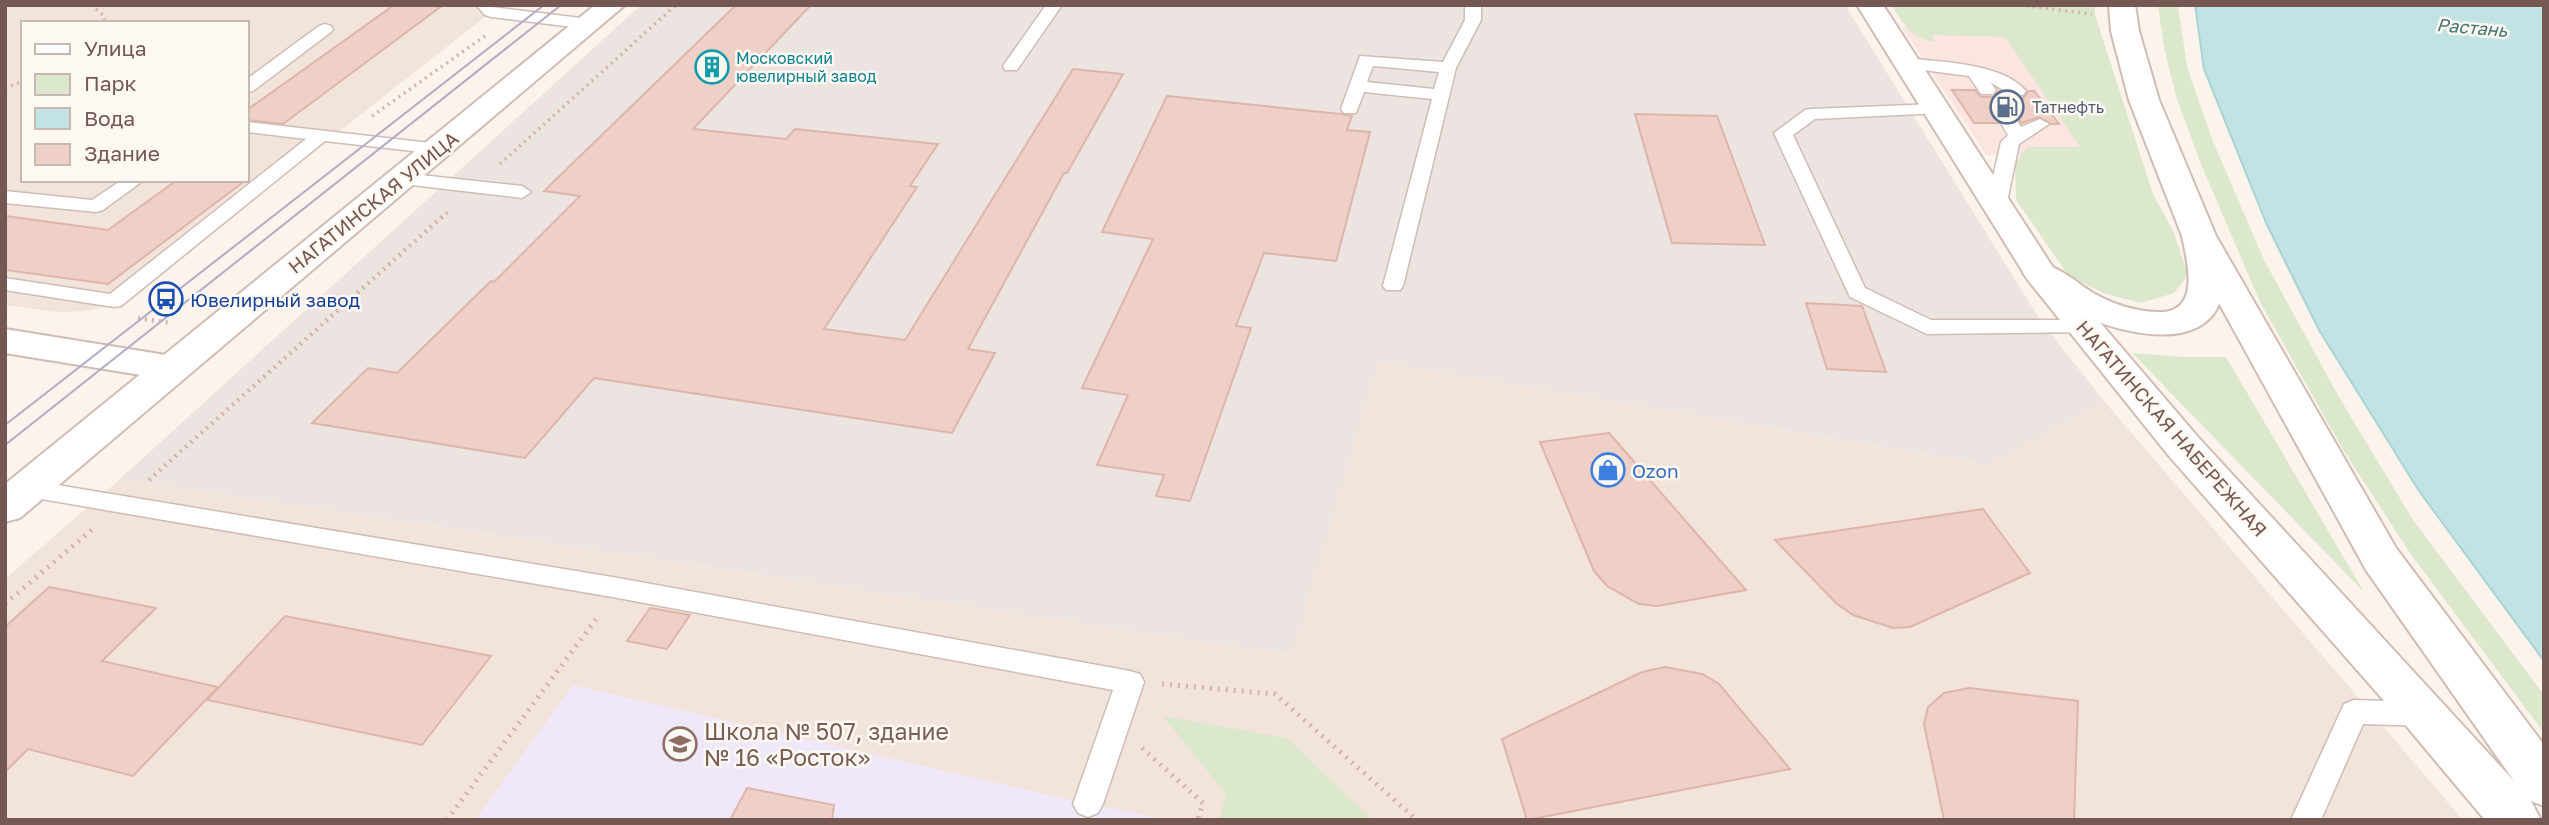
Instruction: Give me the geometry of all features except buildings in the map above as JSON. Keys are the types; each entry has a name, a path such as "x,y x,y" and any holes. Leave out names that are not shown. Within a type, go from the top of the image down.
{"main road":[{"name":"НАГАТИНСКАЯ НАБЕРЕЖНАЯ","path":"1870,5 2040,273 2183,446 2425,714 2516,820"},
{"path":"2122,5 2125,31 2144,100 2199,236 2381,559 2544,784"},
{"name":"НАГАТИНСКАЯ УЛИЦА","path":"14,496 600,15"},
{"path":"2040,273 2098,311 2124,320 2174,324 2191,317 2202,304 2206,272 2199,236"},
{"path":"5,341 172,368"}],"lane":[{"path":"484,5 491,12 600,15"},
{"path":"1011,66 1054,5"},
{"path":"1393,286 1448,68 1473,20 1473,5"},
{"path":"248,86 326,29"},
{"path":"1350,109 1366,60 1448,68"},
{"path":"1906,63 1975,72 2003,80 2017,91"},
{"path":"1975,72 1987,90"},
{"path":"1357,86 1442,95"},
{"path":"1935,109 1811,114 1783,133 1857,292 1927,327 2085,327"},
{"path":"1996,207 2014,129 2040,124"},
{"path":"248,127 439,149"},
{"path":"5,284 114,301 322,135"},
{"path":"402,179 522,192"},
{"path":"5,197 96,206 132,182"},
{"path":"14,496 122,505 618,589 1130,682 1088,804"},
{"path":"2306,820 2354,712 2425,714"}],"path":[{"path":"91,5 103,15 104,21"},
{"path":"5,604 122,505 676,5"},
{"path":"2020,5 2076,12"},
{"path":"130,317 171,323"},
{"path":"447,820 618,589"},
{"path":"1130,682 1275,694 1417,820"},
{"path":"1115,724 1203,803 1198,820"}],"shaded area":[{"path":"5,5 500,5 120,304 87,311 56,312 5,305"},
{"path":"641,5 1845,5 2040,320 2104,401 1987,465 1379,362 1291,655 120,479"},
{"path":"1902,27 2003,28 2092,155 1986,155"},
{"path":"1379,362 1986,465 2104,401 2463,820 5,820 5,579 120,479 1290,655"},
{"name":"Школа № 507, здание № 16 «Росток»","path":"573,685 1088,804 1160,818 475,820"}],"green space":[{"path":"1892,5 2095,5 2095,15 2153,194 2174,233 2188,275 2174,293 2141,303 2103,293 2068,275 2016,200 2015,163 2028,147 2080,147 2005,37 1932,35 1935,42 1927,40 1909,30"},
{"path":"2158,5 2178,5 2187,67 2212,139 2264,260 2340,399 2413,520 2544,695 2544,733 2410,553 2342,448 2260,302 2201,164 2176,96 2164,47"},
{"path":"2132,353 2226,357 2364,592"},
{"path":"1163,716 1287,738 1373,820 1219,820 1226,794"}],"water":[{"name":"Растань","path":"2195,5 2544,5 2544,661 2419,491 2319,330 2267,225 2204,69"}],"tram line":[{"path":"5,425 544,5"},
{"path":"5,445 561,5"}],"place":[{"name":"Московский ювелирный завод","path":"712,67"},
{"name":"Татнефть","path":"2007,107"},
{"name":"Ювелирный завод","path":"166,299"},
{"name":"Ozon","path":"1608,470"},
{"name":"Школа № 507, здание № 16 «Росток»","path":"680,744"}]}
